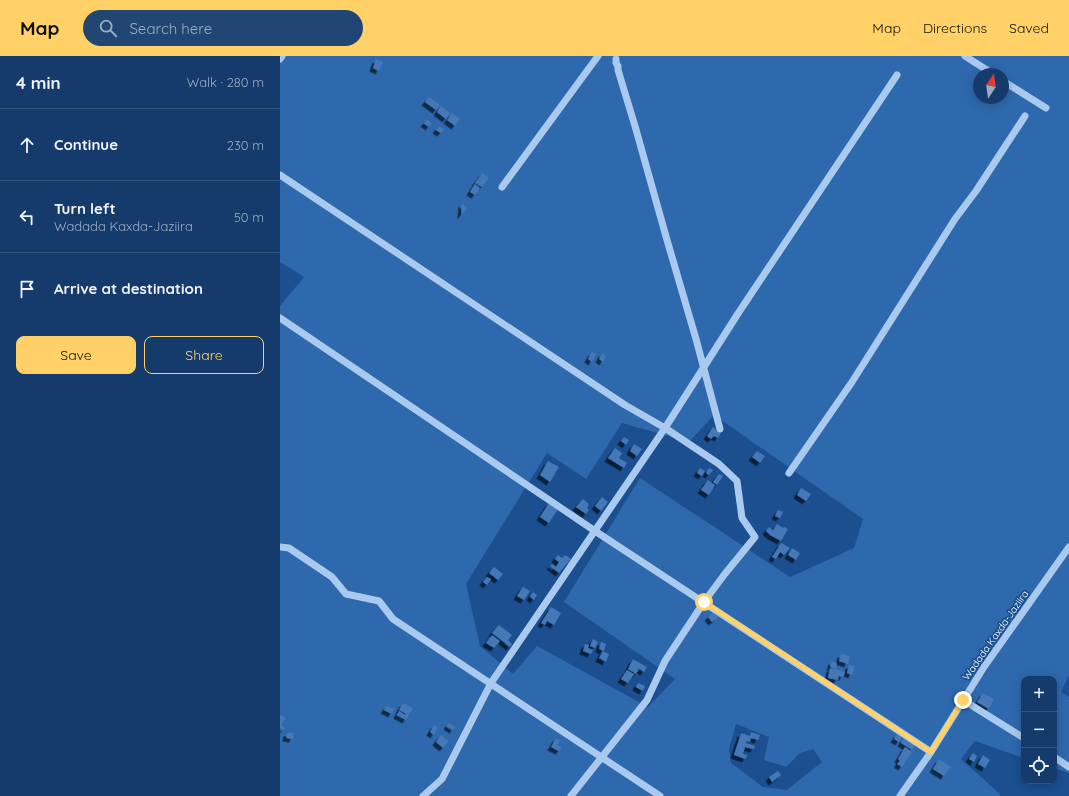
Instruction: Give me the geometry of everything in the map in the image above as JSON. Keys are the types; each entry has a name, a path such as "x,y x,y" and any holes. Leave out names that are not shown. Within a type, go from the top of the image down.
{"street":[{"path":"502,187 598,56"},
{"path":"965,56 984,68"},
{"path":"616,59 616,64 618,66 666,240 704,367 720,429"},
{"path":"423,796 442,779 491,683 665,428 739,312 897,75"},
{"path":"1009,84 1046,108"},
{"path":"789,473 852,382 955,219 976,191 1025,116"},
{"path":"280,174 625,404 665,428 719,464 737,481 742,518 757,533 704,602 665,661 647,700 571,796"},
{"path":"280,318 595,531 931,752"},
{"path":"280,547 289,548 332,577 346,594 379,601 394,619 660,796"},
{"name":"Wadada Kaxda-Jaziira","path":"900,796 931,752 984,667 1069,547"},
{"path":"963,700 1021,736"},
{"path":"1057,759 1069,767"}],"shaded area":[{"path":"280,56 1069,56 1069,675 1061,692 1069,697 1069,773 1057,769 1057,676 1021,676 1021,757 975,741 961,759 1000,794 1000,796 280,796 280,306 304,277 280,262","holes":["714,415 863,519 854,548 790,577 640,478 564,602 675,679 648,707 537,646 513,674 480,646 466,584 547,453 586,479 622,423 689,442","736,724 769,737 764,760 786,767 800,753 813,749 822,762 787,790 763,787 731,763 729,749"]}],"building":[{"path":"376,59 383,62 379,71 373,68"},
{"path":"429,97 440,105 436,110 425,102"},
{"path":"441,106 450,113 446,119 437,112"},
{"path":"452,113 460,119 455,126 447,120"},
{"path":"427,120 432,123 429,127 424,123"},
{"path":"439,126 444,129 441,133 436,130"},
{"path":"483,173 489,178 482,187 475,183"},
{"path":"475,184 480,188 475,195 470,192"},
{"path":"462,203 467,208 461,216"},
{"path":"592,352 596,354 592,362 588,359"},
{"path":"602,353 606,356 603,362 599,359"},
{"path":"713,427 721,433 718,438 714,436 711,439 707,436"},
{"path":"624,437 629,440 626,445 621,441"},
{"path":"634,444 642,449 637,456 630,451"},
{"path":"615,448 622,453 619,458 627,463 624,468 608,458"},
{"path":"757,451 765,456 760,463 752,457"},
{"path":"548,461 559,467 550,482 540,475"},
{"path":"700,468 705,471 702,476 697,473"},
{"path":"709,468 713,470 709,475 706,473"},
{"path":"719,474 723,476 717,485 713,482"},
{"path":"708,480 715,485 709,495 701,490"},
{"path":"801,488 811,494 806,501 797,495"},
{"path":"602,497 608,502 601,511 595,506"},
{"path":"583,499 589,504 587,508 589,510 586,514 576,507"},
{"path":"549,503 558,509 549,523 540,517"},
{"path":"778,510 783,512 780,518 775,516"},
{"path":"777,524 788,529 781,541 770,535"},
{"path":"769,527 773,530 770,535 766,531"},
{"path":"781,543 790,548 784,555 780,552 776,559 772,557"},
{"path":"792,548 800,553 796,560 788,555"},
{"path":"558,555 562,558 565,555 571,559 559,573 550,566 552,564 556,567 559,562 555,559"},
{"path":"494,567 503,574 498,580 489,573"},
{"path":"487,577 491,579 487,585 483,582"},
{"path":"523,587 530,591 524,600 517,596"},
{"path":"533,592 537,595 534,600 530,597"},
{"path":"551,607 561,613 554,625 547,621 545,625 541,623"},
{"path":"714,612 718,617 712,622 708,617"},
{"path":"499,625 512,635 508,640 512,644 510,647 492,633"},
{"path":"492,635 500,641 494,648 486,643"},
{"path":"593,639 598,642 595,648 590,646"},
{"path":"601,642 606,644 604,651 599,649"},
{"path":"585,644 589,645 588,648 593,650 591,654 583,651"},
{"path":"603,651 609,654 606,662 599,658"},
{"path":"841,654 850,656 848,664 839,661"},
{"path":"633,659 647,667 644,672 639,669 636,674 628,669"},
{"path":"832,661 837,663 836,669 830,667"},
{"path":"849,665 855,666 852,675 847,673"},
{"path":"830,668 845,672 843,677 839,676 838,680 828,678"},
{"path":"627,670 634,674 628,683 621,679"},
{"path":"638,683 645,686 643,691 636,687"},
{"path":"983,693 994,699 989,709 977,702"},
{"path":"403,703 413,708 406,720 397,715 399,711 405,715 406,714 399,710"},
{"path":"387,706 394,709 392,714 384,710"},
{"path":"281,715 286,718 281,725 285,728 283,730 280,728"},
{"path":"449,723 455,727 453,730 447,726"},
{"path":"434,725 438,727 434,735 430,732"},
{"path":"751,732 760,735 758,740 751,738 750,742 747,741 746,743 755,746 754,749 745,747 743,754 747,755 746,759 734,755 741,733 750,736"},
{"path":"287,733 294,733 293,739 286,738"},
{"path":"897,734 902,737 899,742 894,739"},
{"path":"441,735 449,741 443,748 436,742"},
{"path":"556,738 560,740 557,745 562,747 559,751 551,747"},
{"path":"904,738 915,745 912,750 901,743"},
{"path":"905,747 912,752 902,767 897,764 900,761 898,759"},
{"path":"973,753 977,756 974,762 969,759"},
{"path":"983,755 990,760 985,768 978,764"},
{"path":"939,759 951,767 944,776 933,769"},
{"path":"778,771 781,775 772,782 769,777"}],"route":[{"path":"704,602 931,752 963,700"}]}
